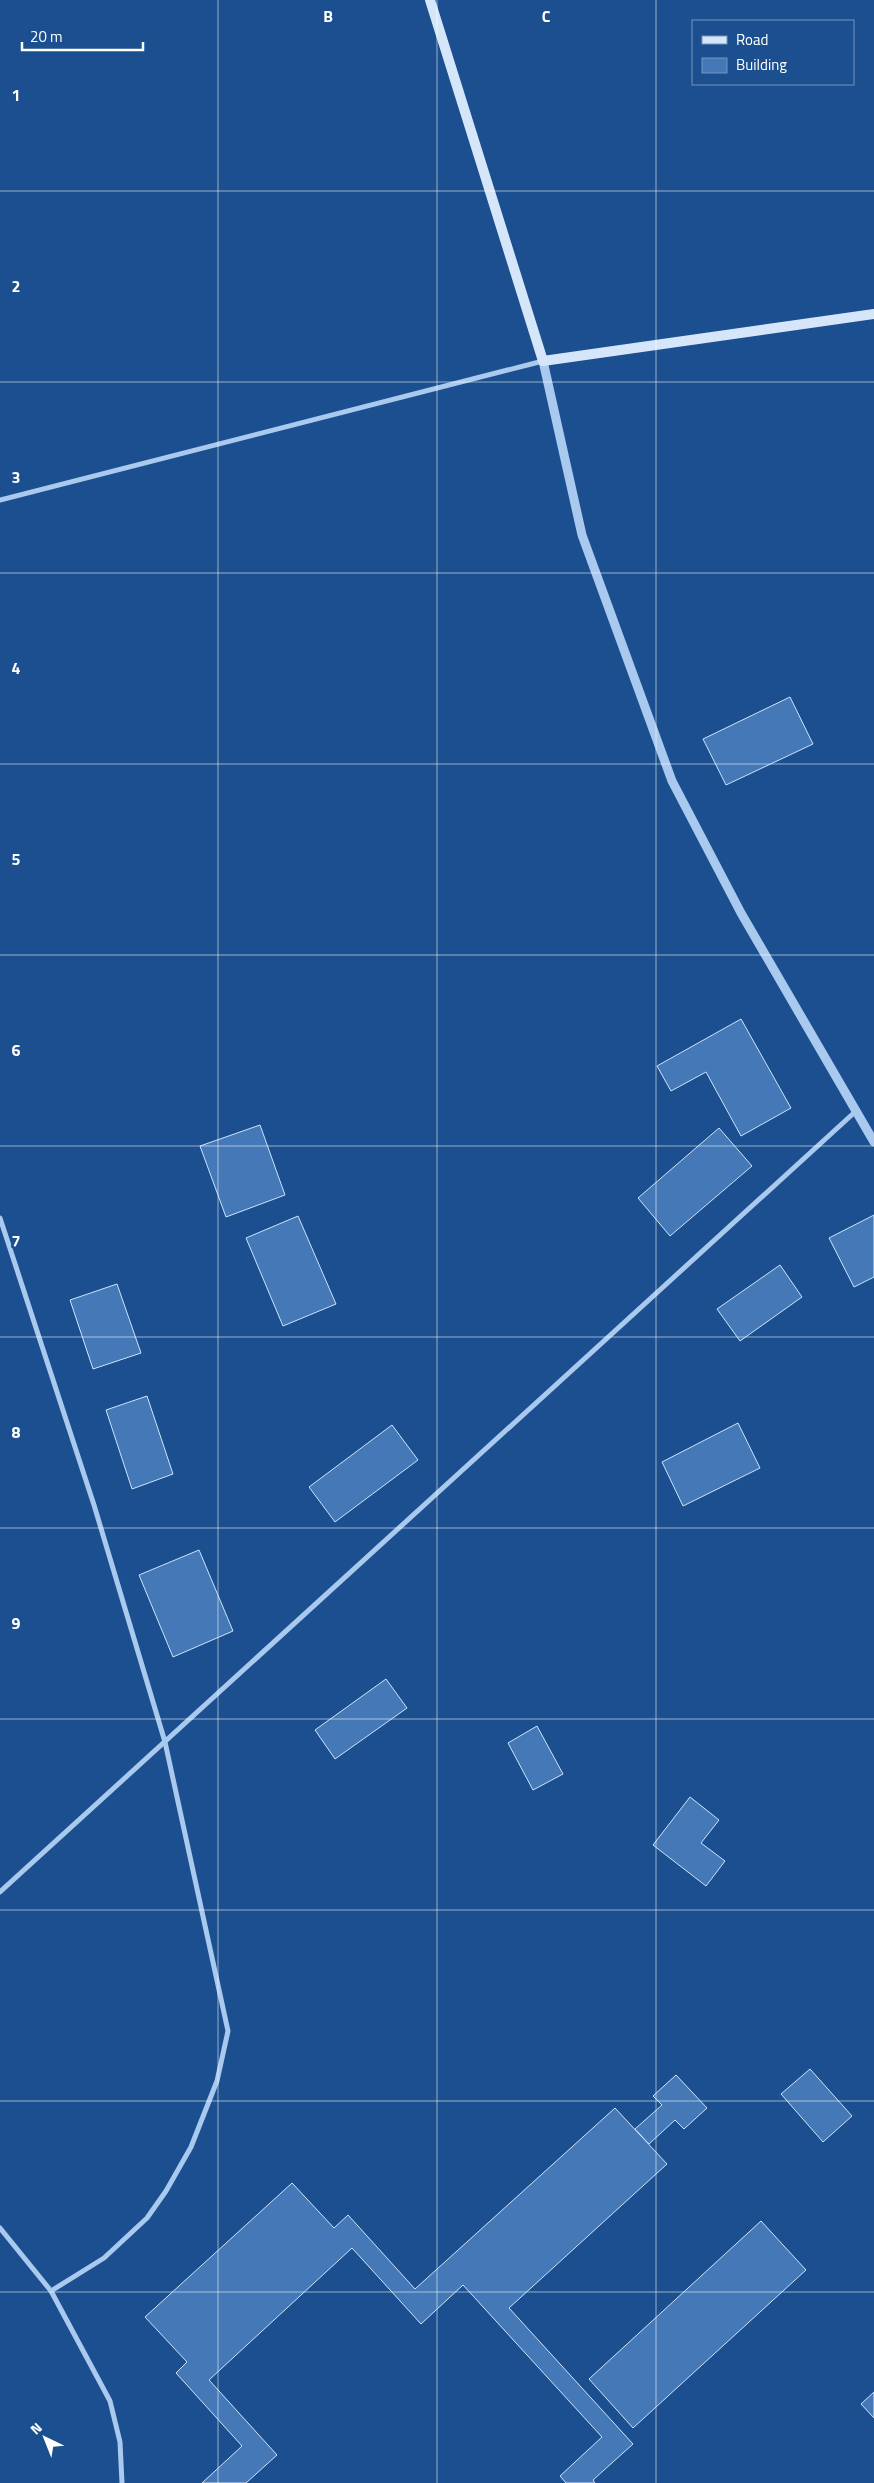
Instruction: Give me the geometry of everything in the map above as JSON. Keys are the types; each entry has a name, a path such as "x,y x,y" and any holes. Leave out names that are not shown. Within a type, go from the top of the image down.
{"main road":[{"path":"430,0 543,361 874,314"}],"street":[{"path":"0,500 543,361 582,535 630,672 672,781 741,914 874,1142"},
{"path":"0,1892 856,1111"},
{"path":"0,1218 94,1505 165,1742 228,2031 217,2081 191,2147 166,2191 147,2218 104,2258 52,2291"},
{"path":"0,2228 52,2291 110,2401 120,2442 122,2483"}],"building":[{"path":"790,697 813,744 726,785 703,739"},
{"path":"741,1019 791,1108 741,1136 706,1072 671,1091 657,1066"},
{"path":"260,1125 285,1195 226,1217 200,1146"},
{"path":"719,1128 752,1166 670,1236 638,1198"},
{"path":"874,1215 874,1277 854,1287 829,1238"},
{"path":"298,1216 336,1304 283,1326 246,1238"},
{"path":"780,1265 802,1297 740,1341 717,1309"},
{"path":"117,1284 141,1353 93,1369 70,1300"},
{"path":"147,1396 173,1474 132,1489 106,1410"},
{"path":"738,1423 760,1468 683,1506 662,1462"},
{"path":"392,1425 418,1460 335,1522 309,1487"},
{"path":"199,1550 233,1631 173,1657 139,1575"},
{"path":"386,1679 407,1708 335,1759 315,1730"},
{"path":"537,1726 563,1774 533,1790 508,1743"},
{"path":"690,1797 719,1820 701,1843 725,1861 706,1886 653,1845"},
{"path":"810,2069 852,2116 823,2142 781,2094"},
{"path":"676,2075 707,2108 684,2129 675,2120 649,2144 635,2129 662,2105 653,2096"},
{"path":"615,2108 667,2164 509,2308 633,2444 593,2480 595,2483 566,2483 560,2476 602,2437 463,2285 421,2324 352,2248 209,2380 277,2455 246,2483 202,2483 242,2446 176,2373 187,2362 145,2317 292,2183 334,2228 348,2215 415,2289"},
{"path":"761,2221 806,2270 633,2428 589,2379"},
{"path":"874,2392 874,2418 861,2404"}]}
